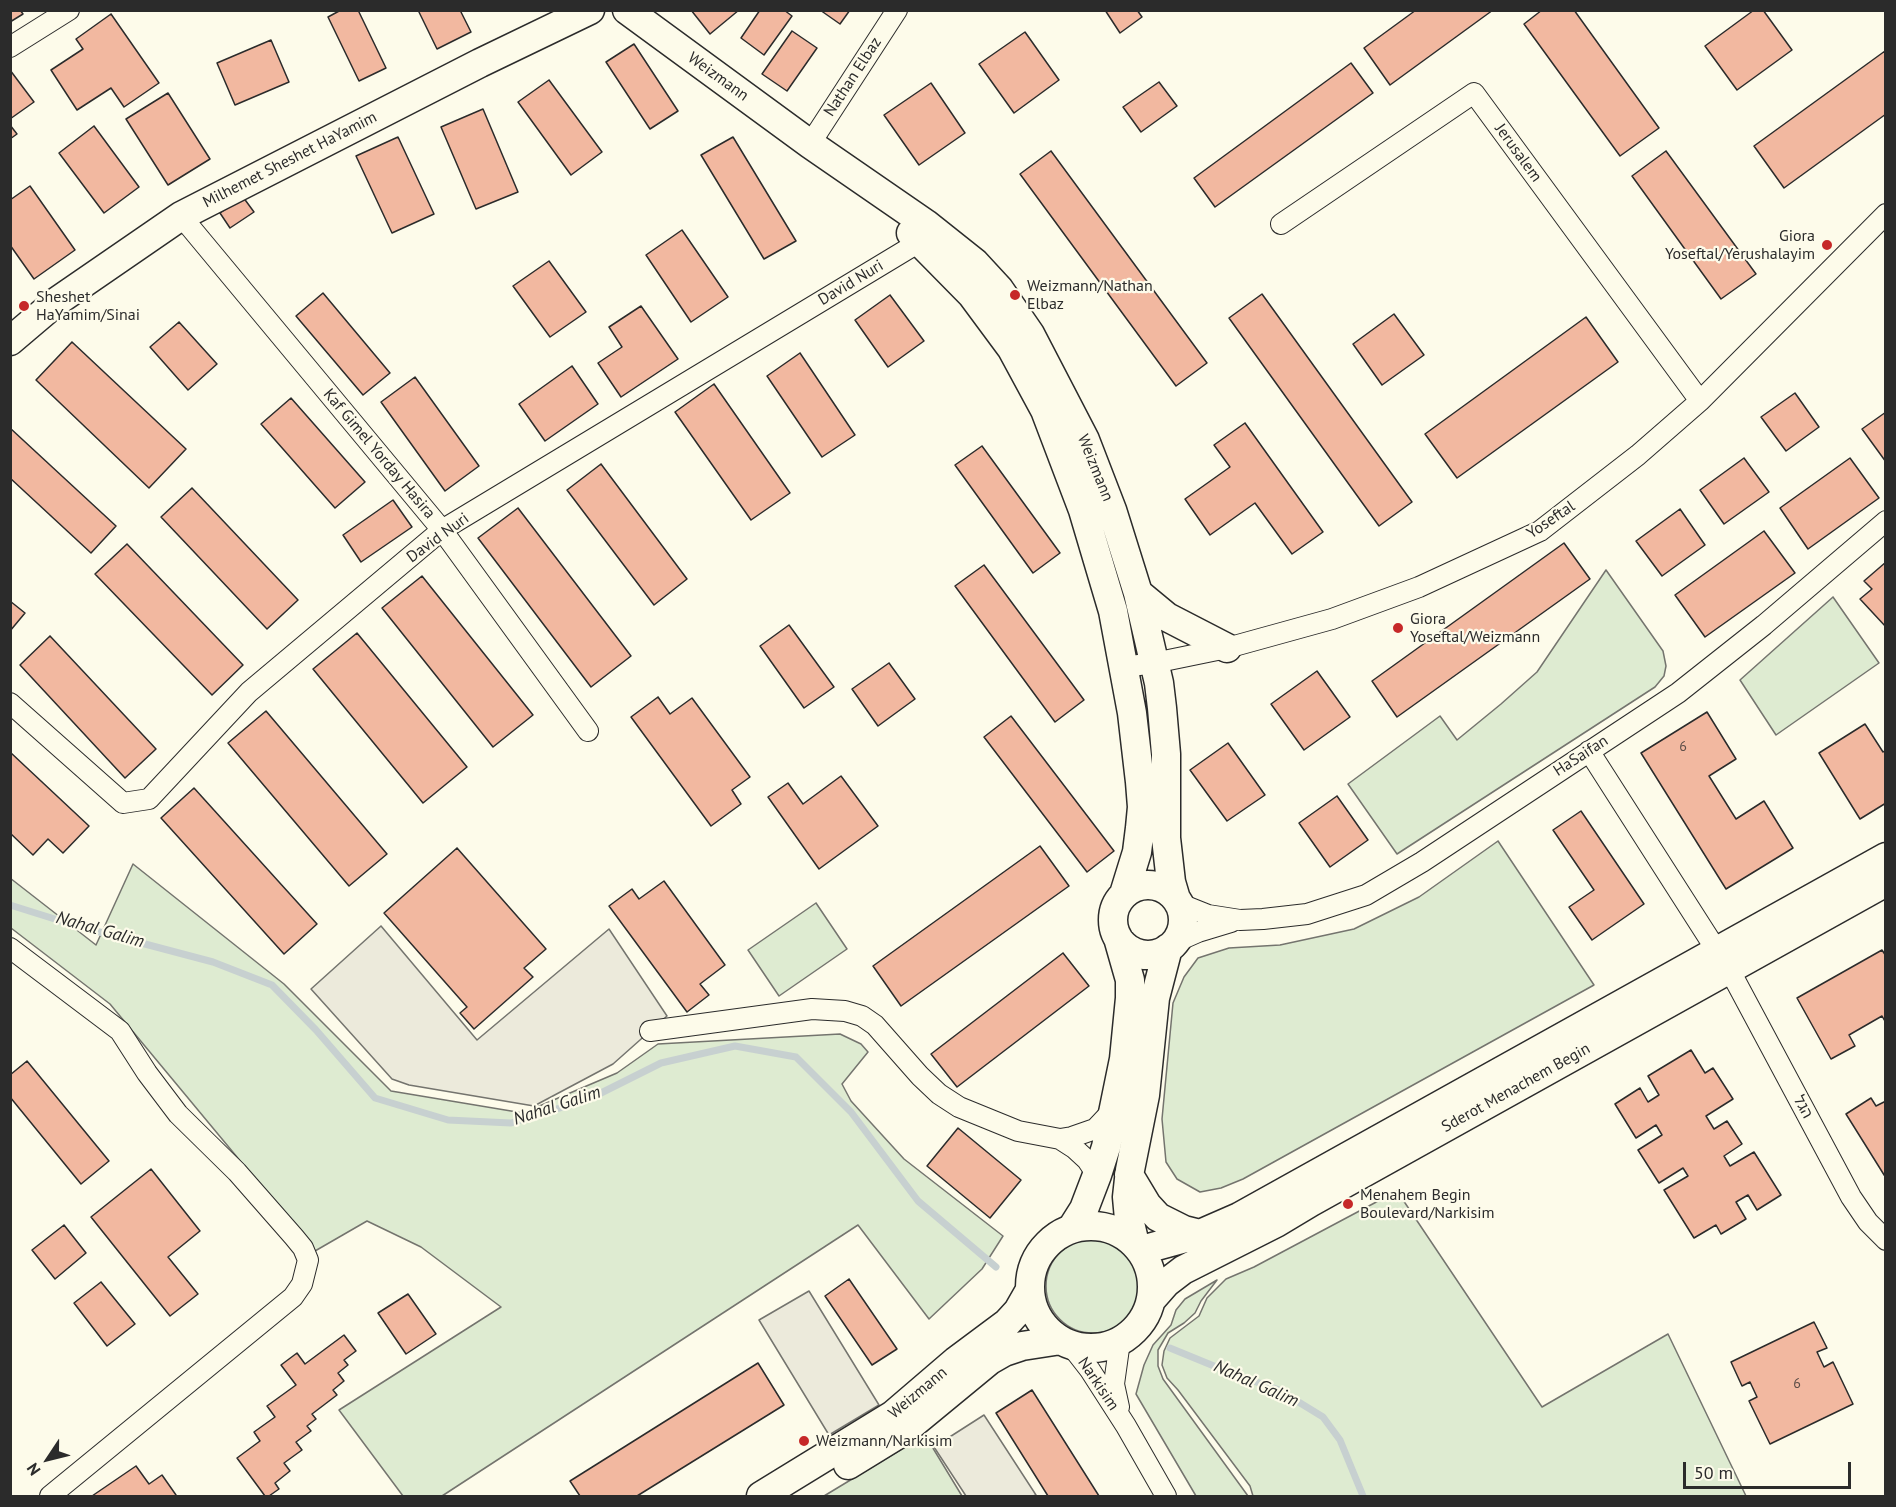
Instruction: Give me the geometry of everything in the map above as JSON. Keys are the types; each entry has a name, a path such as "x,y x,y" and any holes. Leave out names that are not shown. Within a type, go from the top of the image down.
{"street":[{"path":"10,47 69,10"},
{"name":"Milhemet Sheshet HaYamim","path":"10,341 56,302 181,216 480,63 590,10"},
{"name":"Weizmann","path":"627,10 810,144 926,224 975,263 999,289 1030,334 1085,440 1112,510 1137,593 1162,708 1166,754 1168,860 1177,901"},
{"name":"Nathan Elbaz","path":"810,144 897,10"},
{"name":"Jerusalem","path":"1281,224 1474,93 1700,401"},
{"name":"Weizmann","path":"810,144 921,242 978,304 1012,349 1045,410 1083,510 1113,611 1124,667 1142,807 1137,852 1124,894"},
{"name":"Yoseftal","path":"1124,667 1227,648 1332,619 1408,591 1540,531 1638,455 1700,401 1886,214"},
{"name":"Kaf Gimel Yorday Hasira","path":"181,216 442,530 588,731"},
{"name":"David Nuri","path":"10,703 123,803 150,800 249,692 442,530 921,242"},
{"name":"HaSaifan","path":"1177,901 1208,915 1240,920 1307,914 1366,895 1422,862 1678,693 1764,625 1886,521"},
{"path":"1137,593 1167,617 1227,648"},
{"name":"הגל","path":"1589,751 1723,960 1851,1197 1868,1222 1886,1240"},
{"name":"Sderot Menachem Begin","path":"1151,1300 1166,1283 1183,1270 1276,1223 1723,960 1886,857"},
{"name":"Sderot Menachem Begin","path":"1137,1246 1149,1248 1200,1234 1239,1217 1723,960 1886,882"},
{"path":"1072,1228 1087,1203 1097,1175 1115,1108 1124,1059 1130,998 1128,972 1114,927 1113,915 1116,904 1124,894 1134,887 1151,885 1168,891 1177,901 1183,920 1181,931 1171,946 1155,998 1145,1095 1129,1175 1128,1208 1137,1246"},
{"name":"HaSaifan","path":"1171,946 1198,932 1240,920"},
{"path":"1118,938 1126,947 1147,954 1158,953 1171,946"},
{"path":"10,948 120,1031 178,1114 237,1172 303,1248 308,1260 302,1284 293,1297 50,1497"},
{"path":"650,1031 812,1009 845,1011 862,1016 874,1025 939,1094 960,1107 1018,1131 1060,1139 1082,1135 1095,1129 1115,1108"},
{"path":"1060,1139 1087,1160 1097,1175"},
{"path":"1129,1175 1146,1205 1158,1217 1185,1230 1200,1234"},
{"path":"1092,1225 1112,1228 1130,1238 1143,1253 1151,1272 1153,1293 1151,1300 1148,1312 1136,1329 1120,1341 1101,1348 1080,1347 1065,1342 1045,1327 1034,1310 1030,1290 1032,1270 1040,1252 1054,1237 1072,1228 1092,1225"},
{"name":"Weizmann","path":"761,1497 893,1415 956,1361 1006,1323 1018,1311 1030,1290"},
{"name":"Narkisim","path":"1120,1341 1114,1384 1126,1426"},
{"name":"Weizmann","path":"798,1497 905,1430 990,1360 1022,1346 1065,1342"},
{"name":"Narkisim","path":"1065,1342 1090,1370 1126,1426 1166,1497"}],"green space":[{"path":"1606,570 1663,651 1666,666 1664,676 1655,687 1397,854 1348,784 1440,716 1457,740 1501,704 1537,672"},
{"path":"1833,597 1879,663 1776,735 1740,680"},
{"path":"1498,841 1594,985 1243,1179 1221,1188 1200,1192 1177,1179 1166,1162 1162,1119 1173,1003 1184,977 1198,958 1229,948 1280,945 1354,929 1419,897"},
{"path":"133,864 284,984 391,1091 523,1113 617,1073 658,1044 840,1034 861,1044 868,1052 842,1084 851,1101 904,1159 1003,1236 982,1269 929,1319 858,1225 442,1496 403,1496 339,1410 501,1307 421,1247 367,1221 315,1251 110,1004 11,928 10,878 96,945"},
{"path":"816,903 847,949 779,996 748,950"},
{"path":"1397,1191 1542,1407 1668,1334 1746,1496 1253,1496 1250,1486 1167,1378 1162,1365 1164,1351 1170,1338 1199,1316 1207,1298 1226,1279 1254,1267"},
{"path":"1093,1239 1111,1243 1126,1253 1136,1268 1140,1286 1136,1304 1126,1319 1111,1329 1093,1333 1075,1329 1060,1319 1050,1304 1046,1286 1050,1268 1060,1253 1075,1243"},
{"path":"1217,1280 1195,1313 1168,1333 1158,1350 1158,1366 1163,1379 1248,1496 1196,1496 1136,1394 1144,1365 1153,1345 1171,1325 1176,1310 1185,1299"},
{"path":"925,1435 962,1496 824,1496"}],"shaded area":[{"path":"381,926 477,1040 609,929 667,1016 613,1064 534,1106 409,1085 392,1079 311,989"},
{"path":"809,1291 879,1405 829,1435 759,1320"},
{"path":"984,1415 1036,1495 966,1496 934,1447"}],"building":[{"path":"10,10 20,10 23,14 10,22"},
{"path":"341,10 358,10 386,68 359,81 328,17"},
{"path":"418,10 460,10 471,32 437,49"},
{"path":"691,10 739,10 710,34"},
{"path":"760,10 784,10 792,16 764,55 741,38"},
{"path":"820,10 850,10 840,24"},
{"path":"1105,10 1137,10 1142,17 1120,33"},
{"path":"1416,10 1493,10 1390,85 1364,48"},
{"path":"1542,10 1574,10 1659,128 1620,156 1524,24"},
{"path":"1754,10 1763,10 1792,50 1737,90 1705,46"},
{"path":"111,14 159,83 124,107 111,88 77,110 51,70 83,49 76,39"},
{"path":"792,31 817,48 787,91 762,74"},
{"path":"1025,32 1059,80 1014,113 979,64"},
{"path":"271,40 289,82 235,105 217,63"},
{"path":"634,44 678,111 650,129 606,62"},
{"path":"1885,51 1886,114 1784,188 1754,146"},
{"path":"1351,63 1373,93 1215,207 1194,178"},
{"path":"10,70 34,102 10,119"},
{"path":"549,80 602,152 571,175 518,102"},
{"path":"1159,82 1177,106 1141,132 1123,107"},
{"path":"931,83 965,133 919,165 884,115"},
{"path":"168,93 210,159 168,185 126,119"},
{"path":"483,109 518,192 476,209 441,127"},
{"path":"10,125 17,134 10,139"},
{"path":"94,126 139,187 104,213 59,153"},
{"path":"398,137 434,214 392,233 356,156"},
{"path":"733,137 796,241 764,259 701,155"},
{"path":"1051,151 1207,363 1176,386 1020,174"},
{"path":"1666,151 1756,274 1721,299 1632,176"},
{"path":"30,186 75,250 34,279 10,245 10,200"},
{"path":"243,197 254,212 230,228 220,213"},
{"path":"682,230 728,297 691,322 646,255"},
{"path":"549,261 586,312 550,337 513,286"},
{"path":"323,293 390,373 363,395 296,316"},
{"path":"1262,294 1412,502 1379,526 1229,318"},
{"path":"890,295 924,341 888,367 855,320"},
{"path":"641,306 678,359 621,397 598,363 622,347 609,327"},
{"path":"1394,314 1424,355 1382,385 1353,344"},
{"path":"1586,317 1618,362 1457,478 1425,434"},
{"path":"179,322 217,364 188,390 150,347"},
{"path":"72,342 186,449 149,488 36,380"},
{"path":"800,353 855,435 822,457 767,376"},
{"path":"572,366 598,404 545,441 519,404"},
{"path":"415,377 479,466 445,491 381,402"},
{"path":"714,384 790,493 751,520 675,412"},
{"path":"1795,393 1819,427 1786,451 1761,417"},
{"path":"291,398 365,482 335,508 261,424"},
{"path":"1886,412 1886,462 1862,429"},
{"path":"1245,423 1323,532 1292,554 1255,503 1210,535 1185,499 1230,467 1214,445"},
{"path":"10,428 116,526 91,553 10,478"},
{"path":"982,446 1060,553 1033,573 955,465"},
{"path":"1744,458 1769,492 1724,524 1700,490"},
{"path":"1850,458 1879,498 1808,549 1780,508"},
{"path":"601,464 687,579 654,605 567,490"},
{"path":"192,488 298,600 267,629 161,517"},
{"path":"393,500 412,527 361,562 343,535"},
{"path":"518,508 631,656 591,687 478,538"},
{"path":"1680,509 1705,545 1662,576 1636,541"},
{"path":"1764,531 1795,573 1705,637 1675,595"},
{"path":"1564,543 1590,579 1397,717 1372,681"},
{"path":"127,544 243,665 212,695 95,574"},
{"path":"1886,562 1886,627 1860,599 1872,589 1864,581"},
{"path":"984,565 1084,700 1055,722 955,586"},
{"path":"422,576 533,715 493,747 382,608"},
{"path":"10,601 25,613 10,631"},
{"path":"789,625 834,687 804,708 760,646"},
{"path":"357,633 467,767 423,803 313,669"},
{"path":"50,636 156,749 125,778 20,665"},
{"path":"889,663 915,699 878,726 852,689"},
{"path":"1317,671 1350,717 1304,750 1271,704"},
{"path":"658,697 670,714 692,698 750,777 732,790 741,804 711,826 631,717"},
{"path":"266,711 387,854 349,886 228,743"},
{"path":"1707,712 1736,759 1709,776 1736,819 1764,801 1793,848 1726,889 1641,753"},
{"path":"1011,716 1114,851 1087,872 984,737"},
{"path":"1865,724 1883,752 1886,750 1886,803 1860,819 1819,753"},
{"path":"1228,743 1265,795 1227,821 1190,770"},
{"path":"10,752 89,826 63,853 48,839 33,855 10,833"},
{"path":"841,776 878,826 819,869 768,797 788,783 803,804"},
{"path":"194,788 317,924 284,954 161,818"},
{"path":"1337,796 1368,840 1330,867 1299,823"},
{"path":"1581,811 1644,904 1592,940 1569,907 1594,890 1553,830"},
{"path":"1040,846 1069,886 901,1006 873,966"},
{"path":"457,848 546,949 524,968 533,977 474,1029 460,1013 467,1007 384,913"},
{"path":"664,881 725,965 700,984 709,995 687,1012 609,906 632,889 639,899"},
{"path":"1882,950 1886,956 1886,1023 1882,1016 1849,1035 1855,1046 1831,1059 1797,998"},
{"path":"1063,953 1089,986 957,1087 931,1054"},
{"path":"1691,1050 1705,1073 1713,1068 1733,1099 1706,1116 1714,1129 1727,1121 1742,1144 1724,1156 1730,1166 1754,1152 1781,1195 1757,1210 1748,1195 1736,1202 1746,1219 1721,1234 1716,1225 1694,1238 1664,1190 1688,1176 1683,1168 1659,1183 1638,1150 1662,1135 1656,1125 1636,1138 1615,1104 1640,1088 1648,1102 1659,1095 1648,1076"},
{"path":"27,1061 109,1161 81,1184 10,1097 10,1075"},
{"path":"1871,1098 1876,1106 1886,1101 1886,1178 1846,1114"},
{"path":"958,1128 1021,1180 990,1218 927,1166"},
{"path":"151,1169 200,1231 168,1257 198,1294 170,1316 91,1217"},
{"path":"64,1225 86,1253 55,1279 32,1250"},
{"path":"849,1279 897,1349 872,1365 825,1296"},
{"path":"101,1282 135,1324 107,1346 74,1303"},
{"path":"408,1294 436,1334 406,1354 378,1313"},
{"path":"1814,1322 1827,1348 1817,1352 1824,1367 1833,1362 1853,1404 1770,1444 1749,1401 1757,1397 1750,1382 1742,1386 1731,1362"},
{"path":"344,1335 356,1351 344,1360 348,1365 338,1373 344,1381 333,1390 337,1395 312,1414 316,1419 307,1426 311,1431 296,1442 302,1450 284,1463 290,1471 275,1483 279,1489 265,1496 237,1458 260,1441 254,1432 275,1417 267,1406 296,1385 281,1365 297,1353 305,1364"},
{"path":"758,1363 784,1405 637,1496 580,1496 570,1481"},
{"path":"1032,1390 1099,1496 1048,1496 996,1413"},
{"path":"136,1466 149,1484 162,1475 176,1495 92,1496"}],"waterway":[{"name":"Nahal Galim","path":"10,905 77,926 213,962 272,985 316,1030 375,1098 448,1120 511,1123 589,1099 661,1063 735,1046 796,1057 851,1112 918,1201 996,1267"},
{"name":"Nahal Galim","path":"1170,1348 1279,1390 1323,1417 1340,1440 1363,1496"}],"place":[{"name":"Giora Yoseftal/Yerushalayim","path":"1827,245"},
{"name":"Weizmann/Nathan Elbaz","path":"1015,295"},
{"name":"Sheshet HaYamim/Sinai","path":"24,306"},
{"name":"Giora Yoseftal/Weizmann","path":"1398,628"},
{"name":"Menahem Begin Boulevard/Narkisim","path":"1348,1204"},
{"name":"Weizmann/Narkisim","path":"804,1441"}]}
